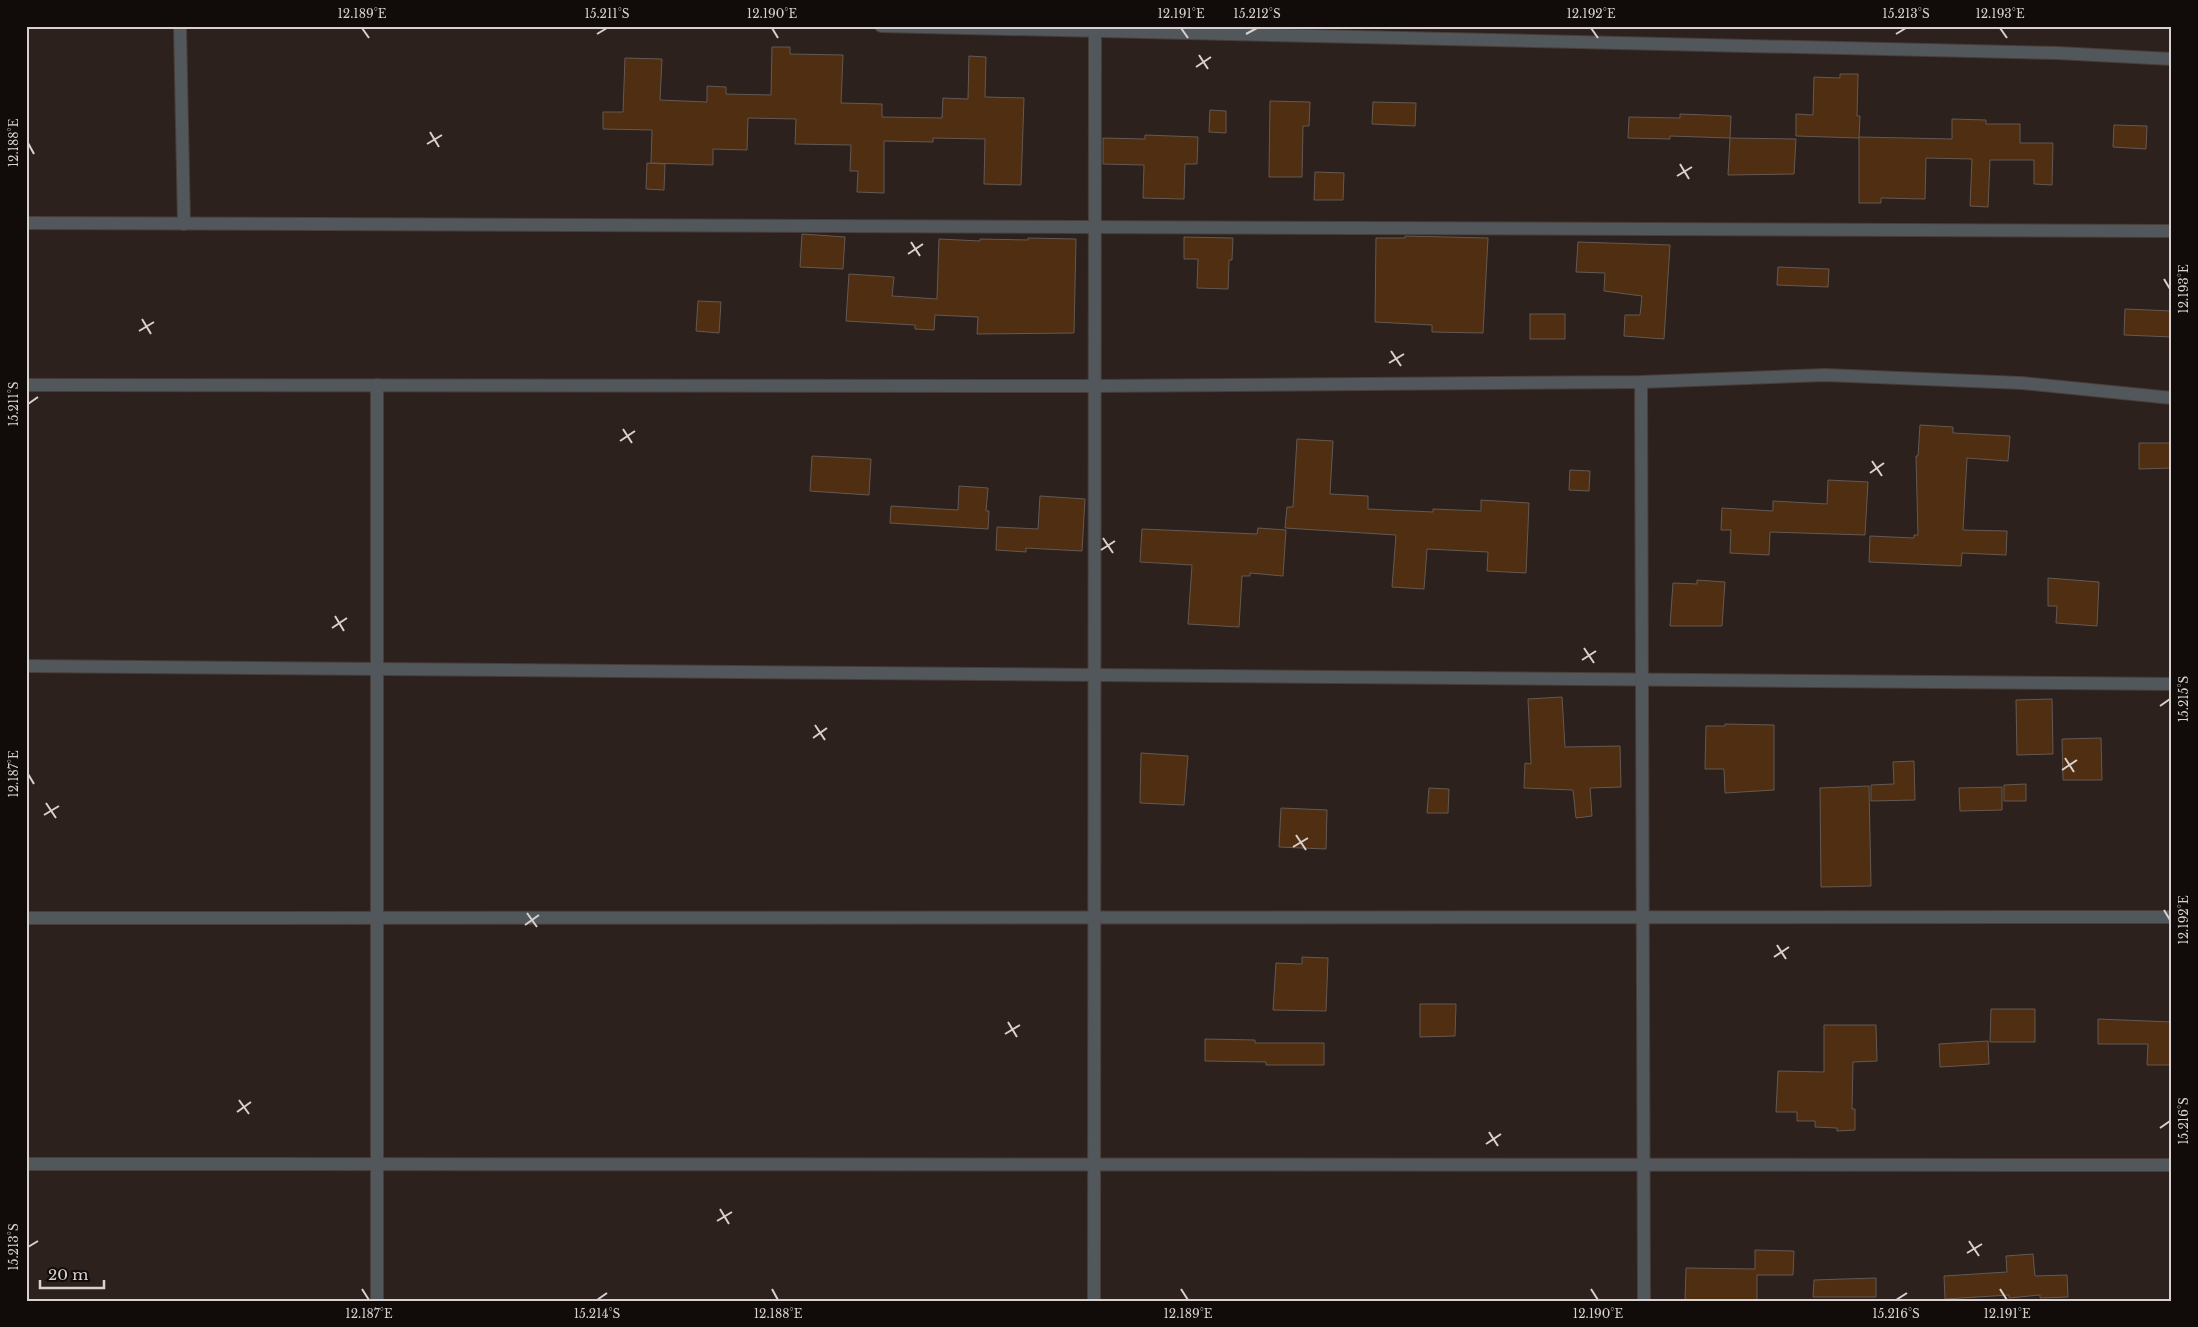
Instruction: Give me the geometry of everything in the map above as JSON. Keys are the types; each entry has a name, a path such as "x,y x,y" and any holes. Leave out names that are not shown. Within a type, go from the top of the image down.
{"street":[{"path":"180,26 184,224"},
{"path":"880,26 1095,28 2057,53 2172,59"},
{"path":"1094,1301 1095,28"},
{"path":"26,223 2172,231"},
{"path":"26,385 1094,386 1641,382 1825,376 2022,383 2172,398"},
{"path":"1641,382 1644,1301"},
{"path":"377,385 377,1301"},
{"path":"26,666 2172,684"},
{"path":"26,918 2172,917"},
{"path":"26,1164 2172,1165"}],"building":[{"path":"772,47 790,47 790,54 843,55 841,103 882,104 882,117 942,118 943,98 968,99 969,56 986,57 985,97 1024,98 1021,185 984,184 985,139 933,138 933,142 884,141 884,193 857,192 858,171 850,171 851,145 795,144 796,119 748,118 747,150 713,149 713,165 651,163 652,130 603,129 603,112 623,112 625,58 662,59 660,100 707,102 707,86 726,87 726,94 771,95"},
{"path":"1840,74 1858,74 1857,116 1860,116 1859,138 1796,136 1796,114 1813,115 1814,77 1840,78"},
{"path":"1270,101 1310,102 1309,126 1303,126 1302,177 1269,177"},
{"path":"1373,102 1416,103 1415,126 1372,124"},
{"path":"1210,110 1226,111 1226,133 1209,132"},
{"path":"1680,114 1731,116 1730,138 1670,136 1670,139 1628,138 1629,117 1680,118"},
{"path":"1952,119 1986,120 1986,124 2020,124 2020,143 2053,143 2052,185 2034,184 2034,160 1990,160 1988,207 1970,206 1972,159 1926,158 1925,199 1881,198 1881,203 1859,203 1859,137 1952,139"},
{"path":"2114,125 2147,126 2146,149 2113,147"},
{"path":"1145,135 1198,137 1197,164 1185,164 1184,199 1143,198 1144,165 1103,164 1103,138 1145,139"},
{"path":"1730,138 1796,139 1794,174 1728,175"},
{"path":"647,163 665,164 664,190 646,189"},
{"path":"1315,172 1344,173 1343,200 1314,200"},
{"path":"802,234 845,237 843,269 800,267"},
{"path":"1405,236 1488,238 1483,333 1432,332 1432,325 1375,322 1376,238 1405,238"},
{"path":"1184,237 1233,238 1232,260 1229,260 1228,289 1197,288 1198,259 1184,259"},
{"path":"1028,238 1076,239 1074,333 977,334 978,317 935,315 934,330 915,329 915,325 846,321 849,274 894,277 892,296 937,299 939,239 980,241 980,239 1028,240"},
{"path":"1578,242 1670,245 1664,339 1624,336 1625,315 1640,315 1642,296 1604,291 1605,273 1576,272"},
{"path":"1778,267 1829,269 1828,287 1777,285"},
{"path":"698,301 721,302 719,333 696,331"},
{"path":"2125,309 2172,311 2172,337 2124,335"},
{"path":"1530,314 1565,314 1565,339 1530,339"},
{"path":"1920,425 1953,427 1953,433 2010,436 2008,461 1967,458 1963,530 2007,531 2006,555 1962,553 1961,566 1869,562 1870,536 1914,538 1914,535 1918,535 1916,456 1918,456"},
{"path":"1297,439 1333,441 1330,494 1368,496 1368,509 1433,512 1433,509 1481,511 1481,500 1529,503 1526,573 1487,571 1488,552 1427,549 1424,589 1392,587 1396,535 1285,528 1287,507 1293,507"},
{"path":"2139,443 2172,443 2172,468 2139,469"},
{"path":"812,456 871,459 869,495 810,491"},
{"path":"1570,470 1590,471 1589,491 1569,490"},
{"path":"1828,480 1868,482 1865,535 1770,532 1769,555 1730,553 1731,530 1721,530 1722,508 1773,511 1773,501 1827,504"},
{"path":"959,486 988,488 986,511 989,511 988,529 890,523 891,506 958,510"},
{"path":"1040,496 1085,499 1082,551 1026,548 1026,552 996,550 997,527 1038,529"},
{"path":"1258,528 1286,530 1283,576 1250,573 1250,576 1242,576 1239,627 1188,624 1192,565 1140,562 1142,529 1257,534"},
{"path":"2048,578 2099,582 2097,626 2056,623 2057,606 2048,606"},
{"path":"1697,580 1725,582 1722,626 1670,626 1673,583 1697,584"},
{"path":"1562,697 1565,747 1620,746 1621,787 1590,788 1592,816 1576,818 1573,790 1524,788 1525,763 1531,764 1528,699"},
{"path":"2052,699 2053,754 2017,755 2016,700"},
{"path":"1725,724 1774,725 1774,790 1725,793 1724,769 1705,769 1706,726 1725,726"},
{"path":"2101,738 2102,780 2063,780 2062,739"},
{"path":"1141,753 1188,756 1184,805 1140,803"},
{"path":"1914,761 1915,800 1871,801 1871,785 1894,784 1893,762"},
{"path":"2026,784 2026,801 2004,801 2004,785"},
{"path":"1869,786 1871,886 1821,887 1820,788"},
{"path":"2002,787 2002,810 1960,811 1959,788"},
{"path":"1429,788 1449,789 1448,813 1427,813"},
{"path":"1281,808 1327,810 1326,849 1279,847"},
{"path":"1302,957 1328,958 1326,1011 1273,1010 1276,963 1302,964"},
{"path":"1420,1004 1456,1004 1455,1036 1420,1037"},
{"path":"1991,1009 2035,1009 2035,1042 1990,1042"},
{"path":"2098,1019 2172,1022 2172,1065 2147,1065 2148,1044 2098,1044"},
{"path":"1824,1025 1876,1025 1877,1061 1853,1062 1852,1109 1855,1109 1855,1130 1837,1131 1837,1128 1815,1127 1815,1121 1797,1121 1797,1112 1776,1112 1778,1071 1824,1072"},
{"path":"1205,1039 1255,1040 1255,1043 1324,1043 1324,1065 1266,1065 1266,1062 1205,1061"},
{"path":"1988,1041 1989,1064 1940,1067 1939,1044"},
{"path":"1755,1250 1794,1251 1793,1275 1757,1275 1757,1301 1685,1301 1686,1268 1755,1269"},
{"path":"2033,1254 2035,1276 2067,1275 2068,1297 2040,1298 2040,1295 2009,1298 2009,1295 1945,1299 1944,1276 2007,1272 2006,1256"},
{"path":"1876,1278 1876,1297 1813,1297 1814,1280"}]}
